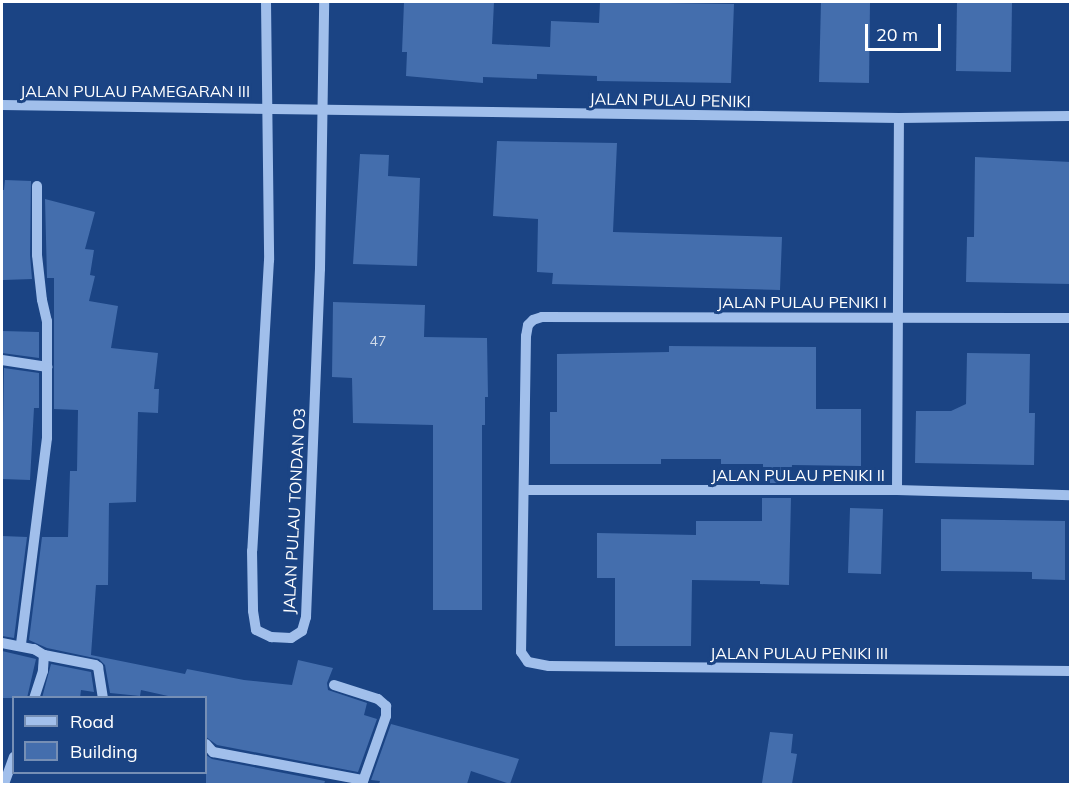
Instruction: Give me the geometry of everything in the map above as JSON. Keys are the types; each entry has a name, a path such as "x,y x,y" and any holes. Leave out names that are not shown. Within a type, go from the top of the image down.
{"street":[{"name":"JALAN PULAU TONDAN O3","path":"266,2 269,260 252,551 253,611 256,630 271,637 291,638 302,631 306,617 321,269 324,2"},
{"name":"JALAN PULAU PAMEGARAN III","path":"2,105 268,107"},
{"name":"JALAN PULAU PENIKI","path":"268,107 899,118 1071,116"},
{"path":"897,490 899,118"},
{"path":"21,645 47,438 47,321 37,255 38,186"},
{"name":"JALAN PULAU PENIKI I","path":"525,490 526,336 528,325 533,320 542,317 1071,318"},
{"path":"2,360 46,367"},
{"name":"JALAN PULAU PENIKI II","path":"525,490 897,490 1071,495"},
{"name":"JALAN PULAU PENIKI III","path":"525,490 521,652 528,662 549,666 1071,671"},
{"path":"2,643 21,645 44,655 95,665 98,667 103,696"},
{"path":"35,696 43,671 44,655"},
{"path":"207,745 213,752 363,782 386,716 386,706 378,699 334,685"},
{"path":"4,784 12,762"}],"building":[{"path":"404,2 494,2 492,44 550,47 551,21 599,23 600,2 734,4 731,83 597,81 597,76 537,74 537,79 483,77 483,83 406,76 407,52 402,52"},
{"path":"821,2 870,2 869,83 819,82"},
{"path":"957,2 1012,2 1011,72 956,71"},
{"path":"497,141 617,143 613,232 782,237 780,290 552,284 553,273 537,272 538,219 493,216"},
{"path":"360,154 389,155 388,176 420,178 417,266 353,264"},
{"path":"975,157 1071,162 1071,284 966,282 967,237 974,237"},
{"path":"5,180 31,181 32,279 3,280 2,190 4,190"},
{"path":"45,199 95,212 85,249 94,250 90,275 95,276 89,301 118,306 111,348 158,353 154,389 159,389 158,413 138,412 136,502 109,503 108,585 96,585 91,655 185,674 187,669 244,680 292,685 298,660 333,668 327,683 328,690 367,703 364,715 377,719 358,772 217,745 207,738 207,696 168,696 141,690 140,696 110,693 105,665 99,659 47,648 29,640 42,537 68,537 70,471 77,471 78,410 54,409 54,278 47,278"},
{"path":"333,302 425,305 424,337 487,338 488,397 485,397 485,425 482,425 482,610 433,610 433,425 353,423 352,378 332,377"},
{"path":"2,331 39,332 39,358 2,353"},
{"path":"669,346 816,347 816,409 861,409 861,466 792,465 791,483 763,483 763,464 721,464 721,459 661,459 661,464 550,464 550,412 557,412 557,354 669,352"},
{"path":"967,353 1030,354 1029,413 1035,413 1034,465 915,463 916,411 951,411 966,404"},
{"path":"4,368 39,373 39,408 34,408 30,480 2,479"},
{"path":"762,498 791,498 789,585 760,584 760,581 692,580 691,646 615,646 615,578 597,578 597,533 696,535 696,521 762,521"},
{"path":"850,508 883,509 881,574 848,573"},
{"path":"941,519 1065,521 1065,580 1032,579 1032,572 941,571"},
{"path":"2,536 27,537 14,638 2,636"},
{"path":"2,651 36,659 27,696 2,698"},
{"path":"51,664 91,672 94,692 81,690 80,696 43,696"},
{"path":"391,724 519,759 510,784 471,771 467,784 379,784 380,781 371,780"},
{"path":"770,732 793,734 791,753 797,754 792,784 762,783"},
{"path":"207,756 212,759 325,781 324,784 206,784"}]}
